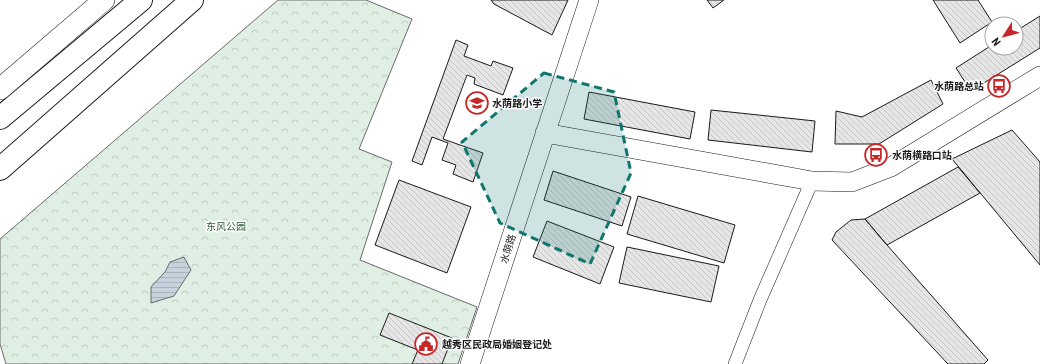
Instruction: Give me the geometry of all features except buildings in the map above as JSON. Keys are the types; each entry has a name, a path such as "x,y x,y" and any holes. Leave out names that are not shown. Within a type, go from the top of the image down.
{"highway":[{"path":"0,118 140,0"},
{"path":"0,169 192,0"}],"main road":[{"path":"0,89 104,0"}],"street":[{"name":"水荫路","path":"470,364 590,0"},
{"path":"545,133 812,181 852,182 867,178 891,166 1040,76"},
{"path":"735,364 760,300 812,181"}],"highlighted area":[{"path":"544,73 614,92 631,173 590,264 500,223 462,142"}],"green space":[{"name":"东风公园","path":"278,0 366,0 412,19 359,149 392,162 360,260 477,307 458,364 6,364 0,344 0,239"}],"shaded area":[{"path":"184,257 191,270 174,296 151,303 151,287 165,272 170,262"}],"place":[{"name":"水荫路总站","path":"999,86"},
{"name":"水荫路小学","path":"477,103"},
{"name":"水荫横路口站","path":"876,155"},
{"name":"越秀区民政局婚姻登记处","path":"426,344"}]}
